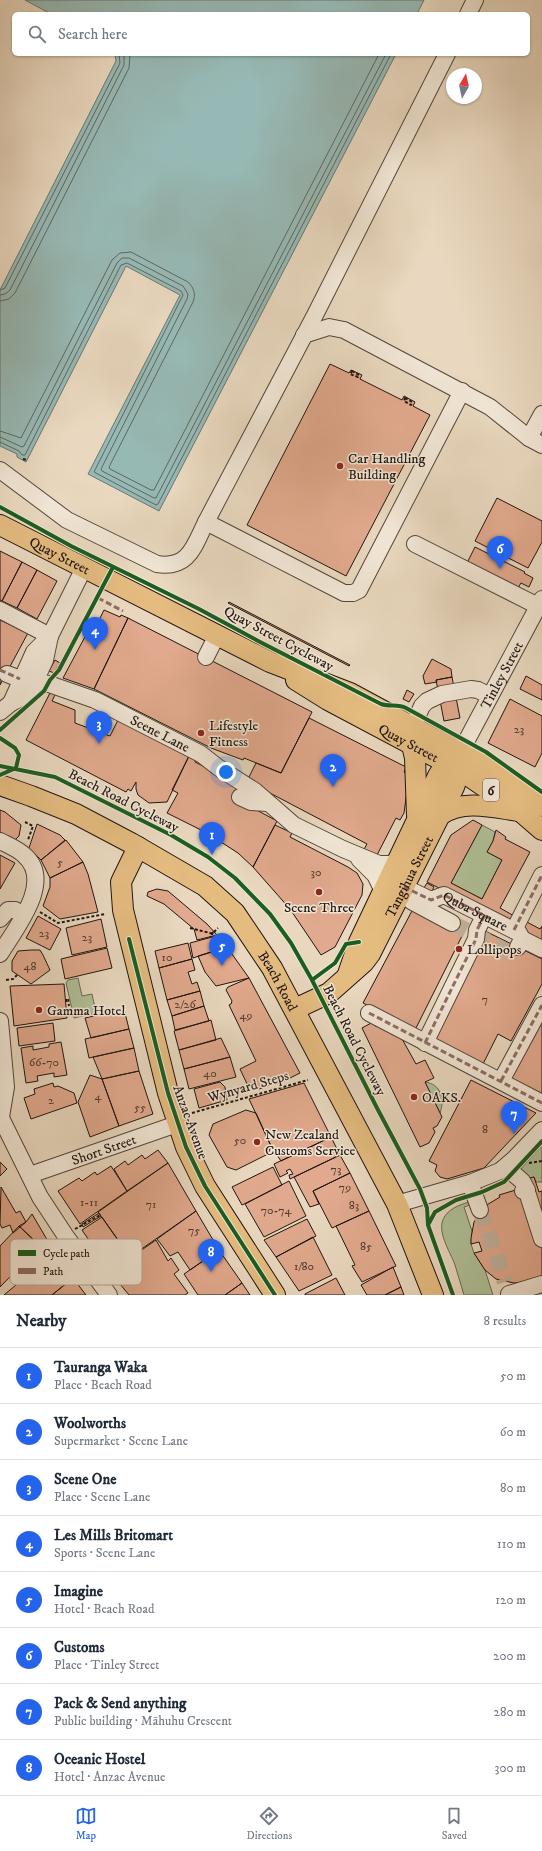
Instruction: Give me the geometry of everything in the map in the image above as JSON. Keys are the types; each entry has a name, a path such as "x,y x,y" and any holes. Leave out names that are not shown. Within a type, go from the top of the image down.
{"main road":[{"name":"Quay Street","path":"0,525 270,662 350,693 412,735 456,761 542,830"},
{"path":"412,735 415,758 418,817"},
{"name":"Quay Street","path":"456,761 493,770 542,806"},
{"name":"Tangihua Street","path":"295,1009 329,993 370,954 396,891 440,815 454,787 456,761"},
{"name":"Tangihua Street","path":"396,891 398,861 418,817 438,776 456,761"},
{"name":"Beach Road","path":"0,785 76,814 138,847 205,886 235,913 272,968 295,1009 308,1038 396,1204 433,1295"},
{"path":"440,815 454,807 465,806 485,806 520,811"},
{"name":"Anzac Avenue","path":"138,847 121,882 123,910 185,1118 194,1165 205,1186 275,1295"}],"street":[{"path":"469,12 475,0"},
{"path":"0,470 67,520 157,564 169,566 182,562 190,553 304,335 446,56"},
{"path":"304,335 329,327 344,330 490,407 535,442 542,414"},
{"path":"206,522 344,593 353,593 359,590 462,391"},
{"path":"415,544 540,603"},
{"path":"5,708 34,652 50,636 84,568"},
{"name":"Tinley Street","path":"456,761 540,603"},
{"path":"0,610 50,636"},
{"path":"206,657 217,635"},
{"name":"Scene Lane","path":"21,678 81,694 102,703 206,756 219,768 244,783 294,825 355,856 379,864 389,864 398,861"},
{"path":"412,735 422,706 432,698 471,690 478,690 490,696"},
{"path":"240,797 252,802 268,803"},
{"path":"0,841 25,855 32,864 36,876 35,891 29,912 0,954"},
{"name":"Scene Lane","path":"355,856 375,875 396,891"},
{"path":"518,939 542,875"},
{"path":"396,891 452,923"},
{"name":"Quba Square","path":"396,891 431,900 444,895 488,918 518,939 542,949"},
{"path":"0,919 8,910 29,912"},
{"path":"425,1043 476,939 477,930 488,918"},
{"path":"501,1082 542,1005"},
{"path":"370,1013 542,1103"},
{"path":"0,1021 6,1087 0,1117 30,1175 35,1188 50,1213 69,1239"},
{"name":"Short Street","path":"30,1175 185,1118"},
{"path":"396,1204 510,1170 542,1130"},
{"path":"510,1170 522,1181 542,1239"},
{"path":"470,1183 480,1210"},
{"path":"102,1285 109,1295"}],"path":[{"path":"25,822 33,826 25,847"},
{"path":"29,912 58,923 105,914"},
{"path":"190,928 210,934 213,934 213,932 212,934 218,928"},
{"path":"6,980 13,979 17,976"},
{"path":"66,1002 68,999 69,1006"},
{"path":"510,1170 527,1158"},
{"path":"528,1164 542,1161"},
{"path":"74,1229 100,1215"}],"green space":[{"path":"482,825 495,832 493,841 487,852 502,860 482,899 451,883"},
{"path":"78,978 82,996 92,994 96,1013 74,1018 66,983 68,980"},
{"path":"425,1082 435,1086 440,1093 442,1103 440,1113"},
{"path":"542,1145 542,1182 536,1182 534,1177 526,1179 518,1172"},
{"path":"472,1201 473,1204 464,1207 472,1231 471,1244 474,1253 485,1270 493,1295 464,1295 455,1265 442,1234 442,1222 450,1210"}],"water":[{"path":"25,0 424,0 418,12 47,12"},
{"path":"115,56 395,56 159,511 88,474 180,295 126,266 26,462 17,457 17,454 0,446 0,290 116,61"}],"building":[{"name":"Car Handling Building","path":"330,364 349,373 351,370 362,375 360,379 402,400 404,396 415,402 413,406 430,415 346,576 247,525"},
{"path":"497,498 542,521 542,542 528,568 475,541"},
{"path":"475,547 525,572 524,573 533,578 529,587 521,583 518,588 467,563"},
{"path":"0,551 22,562 2,601 0,600"},
{"path":"22,562 37,570 17,608 2,601"},
{"path":"37,570 57,581 37,619 17,608"},
{"path":"229,602 350,665 349,666 228,603"},
{"path":"104,610 120,617 121,615 128,618 94,689 63,678 95,618 99,620"},
{"path":"128,618 312,712 281,773 244,758 243,760 211,748 94,689"},
{"path":"0,620 28,633 0,685"},
{"path":"432,659 451,669 452,677 425,684 423,676"},
{"path":"55,660 60,663 54,673 49,671"},
{"path":"526,676 542,685 542,700 520,689"},
{"path":"452,677 460,718 444,721 436,680"},
{"path":"407,690 414,694 409,702 403,699"},
{"path":"51,691 56,693 52,701 75,710 75,723 110,736 118,720 189,756 167,802 149,803 138,795 136,782 131,791 128,789 126,792 26,740"},
{"path":"510,699 542,716 542,753 535,767 488,743"},
{"path":"309,718 406,767 404,772 409,776 404,813 400,820 396,818 376,857 363,851 367,844 247,781 256,763 281,773"},
{"path":"189,756 195,760 195,762 211,770 210,772 244,790 238,800 277,821 253,867 238,853 207,833 167,813 178,793 172,790"},
{"path":"0,810 5,812 21,825 19,836 14,841 0,832"},
{"path":"473,820 482,825 451,883 482,899 502,860 487,852 493,841 496,830 506,837 505,839 530,852 500,908 516,917 512,925 427,882 451,835"},
{"path":"37,824 60,835 65,840 41,860 29,848"},
{"name":"Scene Three","path":"275,825 292,833 290,837 357,873 363,884 362,895 335,947 321,955 290,909 253,867"},
{"path":"66,840 83,862 50,878 41,860"},
{"path":"0,855 15,863 0,889"},
{"path":"83,862 88,874 98,912 60,919 43,906 50,887 50,878"},
{"path":"427,883 434,887 430,895 422,891"},
{"path":"157,889 168,891 207,924 217,935 197,940 194,929 164,904 147,896 148,892"},
{"path":"413,909 455,917 468,924 415,1030 363,1003"},
{"path":"38,916 61,929 50,950 26,938"},
{"path":"101,919 107,947 72,955 66,928"},
{"path":"525,921 540,929 542,926 542,940 521,929"},
{"path":"485,931 542,959 542,984 511,1041 498,1034 482,1066 432,1039"},
{"path":"216,936 227,947 193,958 190,943"},
{"path":"188,943 192,959 159,968 155,951"},
{"path":"227,947 249,978 216,986 205,972 198,956"},
{"path":"107,948 112,968 65,979 61,959"},
{"path":"40,950 50,970 31,984 12,971 12,961 18,951"},
{"path":"192,959 195,970 188,972 192,984 197,982 200,991 167,1000 159,968"},
{"path":"249,978 300,1073 278,1084 275,1083 259,1089 256,1083 248,1086 240,1069 256,1061 229,1005 232,1001 226,990 228,987"},
{"name":"Gamma Hotel","path":"64,984 67,1018 14,1026 10,986"},
{"path":"200,991 204,1006 172,1016 167,1000"},
{"path":"204,1006 209,1021 175,1030 172,1016"},
{"path":"124,1009 129,1029 91,1038 85,1018"},
{"path":"542,1015 542,1098 508,1080"},
{"path":"211,1020 216,1040 179,1050 174,1031"},
{"name":"OAKS.","path":"373,1022 375,1026 382,1026 384,1030 391,1031 393,1035 401,1037 416,1064 425,1060 434,1078 425,1082 442,1117 437,1126 433,1128 435,1132 429,1143 420,1147 362,1028"},
{"path":"53,1023 55,1041 19,1046 17,1028"},
{"path":"129,1029 134,1048 89,1058 85,1039"},
{"path":"221,1038 230,1057 184,1069 179,1050"},
{"path":"61,1042 67,1075 54,1077 54,1073 37,1076 38,1081 26,1083 21,1048 33,1046 33,1050 49,1047 49,1044"},
{"path":"134,1048 139,1071 102,1079 93,1057"},
{"path":"230,1057 236,1077 189,1089 184,1069"},
{"path":"139,1071 153,1114 119,1126 102,1079"},
{"path":"90,1075 102,1079 119,1126 90,1137 78,1102"},
{"path":"471,1080 536,1113 484,1168 447,1179 440,1177 435,1171 437,1165 429,1161"},
{"path":"220,1082 225,1087 227,1100 199,1108 194,1089"},
{"path":"53,1083 54,1087 58,1086 74,1093 77,1103 31,1119 24,1098 35,1094 34,1089"},
{"path":"304,1083 331,1137 281,1161 271,1146 249,1099"},
{"path":"246,1110 256,1113 271,1146 268,1154 236,1170 227,1167 209,1135 213,1124"},
{"path":"331,1137 340,1155 290,1179 289,1175 293,1174 290,1169 286,1171 288,1173 280,1177 274,1164"},
{"path":"158,1150 168,1163 127,1191 114,1169 125,1161 128,1165 142,1155 145,1159"},
{"path":"340,1155 350,1173 313,1191 319,1204 310,1207 294,1177"},
{"path":"0,1162 7,1169 0,1176"},
{"path":"168,1163 196,1211 142,1249 142,1239 117,1239 98,1212"},
{"path":"111,1166 127,1191 80,1224 58,1191 79,1178 82,1181 95,1172 97,1175"},
{"path":"273,1167 282,1185 242,1205 232,1187"},
{"path":"350,1173 369,1211 332,1228 313,1191"},
{"path":"534,1177 539,1192 542,1191 542,1221 526,1179"},
{"path":"289,1181 306,1216 264,1237 245,1204"},
{"path":"1,1187 16,1213 20,1211 26,1222 13,1233 10,1225 2,1228 0,1224"},
{"path":"519,1189 529,1208 542,1249 542,1280 514,1283 496,1279 485,1270 474,1253 482,1251 479,1242 471,1244 471,1238 474,1222 485,1206 500,1197 499,1195"},
{"path":"196,1211 219,1250 190,1270 178,1252 170,1256 157,1239"},
{"path":"369,1211 396,1266 362,1282 352,1266 355,1265 336,1226"},
{"path":"99,1213 101,1216 83,1227 82,1224"},
{"path":"32,1214 47,1239 33,1239 19,1226 26,1222"},
{"path":"102,1217 117,1239 88,1239 82,1230"},
{"path":"307,1219 316,1236 276,1257 264,1240"},
{"path":"19,1226 33,1239 10,1239 10,1277 0,1287 0,1246"},
{"path":"313,1237 332,1275 299,1291 276,1257"},
{"path":"156,1240 168,1261 171,1258 179,1270 174,1274 188,1293 185,1295 129,1295 121,1285 142,1285 142,1250"},
{"path":"219,1250 242,1283 225,1295 198,1295 184,1274"},
{"path":"393,1267 401,1287 385,1295 367,1295 361,1285"},
{"path":"336,1278 345,1295 305,1295 305,1294"},
{"path":"242,1283 250,1295 225,1295"},
{"path":"16,1285 64,1285 52,1295 4,1295"},
{"path":"64,1285 78,1285 86,1295 52,1295"},
{"path":"401,1287 404,1295 385,1295"}],"tunnel":[{"path":"452,923 514,955 518,947"},
{"path":"480,1210 505,1282"}],"marked path":[{"path":"98,598 123,611"},
{"path":"0,670 20,679"},
{"path":"514,930 542,875"},
{"path":"404,887 431,900 444,895 493,920"},
{"path":"425,1043 476,939 477,930 484,916"},
{"path":"501,1081 542,1005"},
{"path":"369,1013 542,1103"}],"cycle path":[{"name":"Quay Street Cycleway","path":"0,507 71,546 199,609 381,704 406,708 486,752 542,792"},
{"path":"0,730 44,691 50,680 59,670 113,567"},
{"path":"0,738 15,748 19,755 16,768 0,775"},
{"name":"Beach Road Cycleway","path":"0,766 55,777 171,835 208,857 235,878 270,914 291,943 312,980 420,1189 427,1208 428,1225 453,1295"},
{"path":"129,939 168,1093 186,1147 205,1186 275,1295"},
{"path":"312,980 335,963 346,944 359,942"},
{"path":"428,1225 435,1212 456,1200 482,1192 504,1182 542,1141"}],"place":[{"name":"Car Handling Building","path":"340,466"},
{"name":"Customs","path":"500,569"},
{"name":"Les Mills Britomart","path":"95,650"},
{"name":"Lifestyle Fitness","path":"201,733"},
{"name":"Scene One","path":"99,744"},
{"name":"Woolworths","path":"333,787"},
{"name":"Tauranga Waka","path":"212,855"},
{"name":"Scene Three","path":"319,892"},
{"name":"Lollipops","path":"459,949"},
{"name":"Imagine","path":"222,966"},
{"name":"Gamma Hotel","path":"39,1010"},
{"name":"OAKS.","path":"414,1097"},
{"name":"Pack & Send anything","path":"514,1134"},
{"name":"New Zealand Customs Service","path":"257,1142"},
{"name":"Oceanic Hostel","path":"211,1272"}]}
